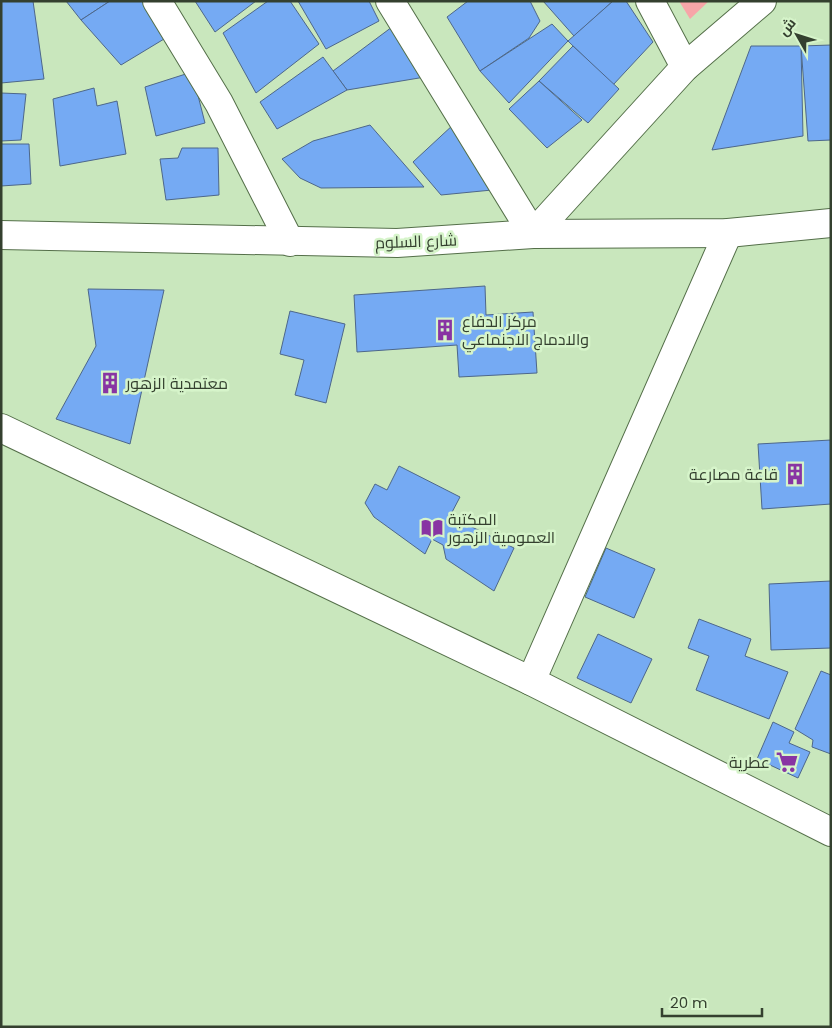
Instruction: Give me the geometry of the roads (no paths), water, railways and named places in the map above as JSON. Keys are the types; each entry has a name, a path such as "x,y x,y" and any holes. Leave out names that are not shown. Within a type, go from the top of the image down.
{"street":[{"path":"157,1 219,103 290,242"},
{"path":"390,1 533,234 685,67 753,5"},
{"path":"650,1 685,67"},
{"name":"شارع السلوم","path":"1,235 397,243 533,234 728,233 831,223"},
{"path":"531,681 728,233"},
{"path":"1,428 531,681 831,832"}],"place":[{"name":"مركز الدفاع والادماج الاجنماعي","path":"445,330"},
{"name":"معتمدية الزهور","path":"110,383"},
{"name":"قاعة مصارعة","path":"795,474"},
{"name":"المكتبة العمومية الزهور","path":"432,528"},
{"name":"عطرية","path":"787,762"}]}
